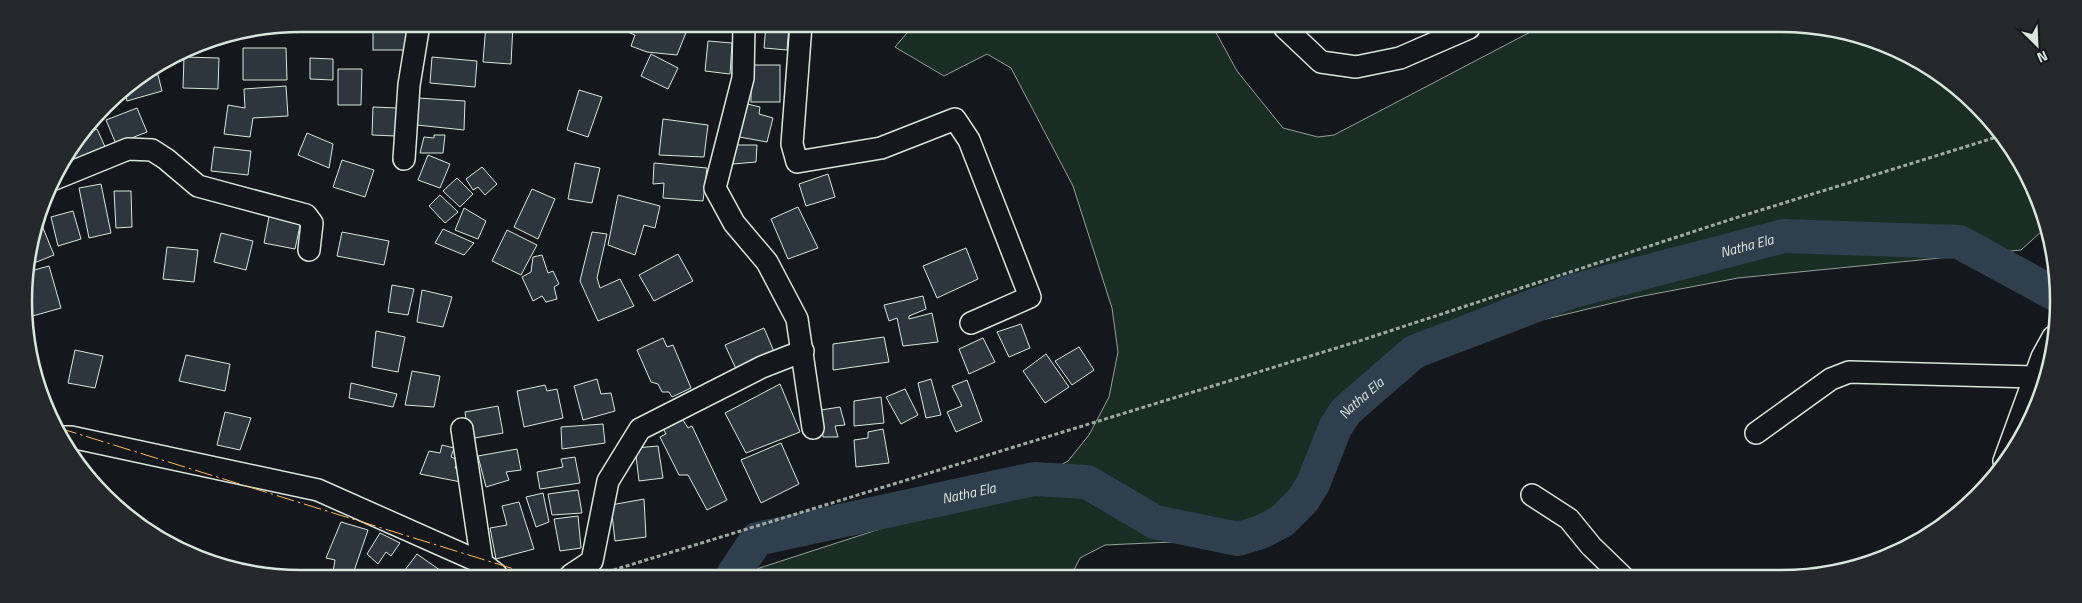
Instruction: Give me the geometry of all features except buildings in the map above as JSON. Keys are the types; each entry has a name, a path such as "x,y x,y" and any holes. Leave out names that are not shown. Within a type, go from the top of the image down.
{"street":[{"path":"404,159 409,85 418,32"},
{"path":"744,32 743,78 715,188 734,224 767,262 797,319 813,428"},
{"path":"801,32 792,144 797,162 881,148 955,119 969,140 1030,297 971,323"},
{"path":"1289,32 1321,62 1356,67 1400,58 1460,32"},
{"path":"65,175 128,149 152,150 166,158 198,186 306,216 312,223 309,250"},
{"path":"578,570 592,561 608,481 640,429 762,366 803,350"},
{"path":"2014,435 2044,352"},
{"path":"1756,433 1832,378 1849,372 2035,377"},
{"path":"462,429 489,569"},
{"path":"69,436 318,490 489,569"},
{"path":"1532,495 1568,519 1591,546 1617,570"}],"path":[{"path":"612,570 1356,342 1722,222 1994,138"}],"green space":[{"path":"908,32 1216,32 1237,71 1283,128 1318,137 1334,135 1530,32 1780,32 1816,35 1867,47 1899,60 1930,78 1958,99 1983,124 2004,152 2022,183 2040,233 2021,250 1738,278 1638,297 1525,324 1446,352 1400,372 1347,411 1335,428 1313,484 1303,500 1282,521 1261,532 1238,539 1105,545 1080,558 1074,570 753,570 1034,479 1068,461 1089,435 1109,397 1118,352 1112,308 1073,186 1011,68 987,54 944,76 895,47"}],"waterway":[{"name":"Natha Ela","path":"736,570 757,539 1034,479 1087,482 1155,522 1238,539 1261,532 1282,521 1303,500 1313,484 1335,428 1346,411 1414,352 1573,291 1784,236 1959,242 2049,291"}],"power":[{"path":"66,430 517,570"}]}
